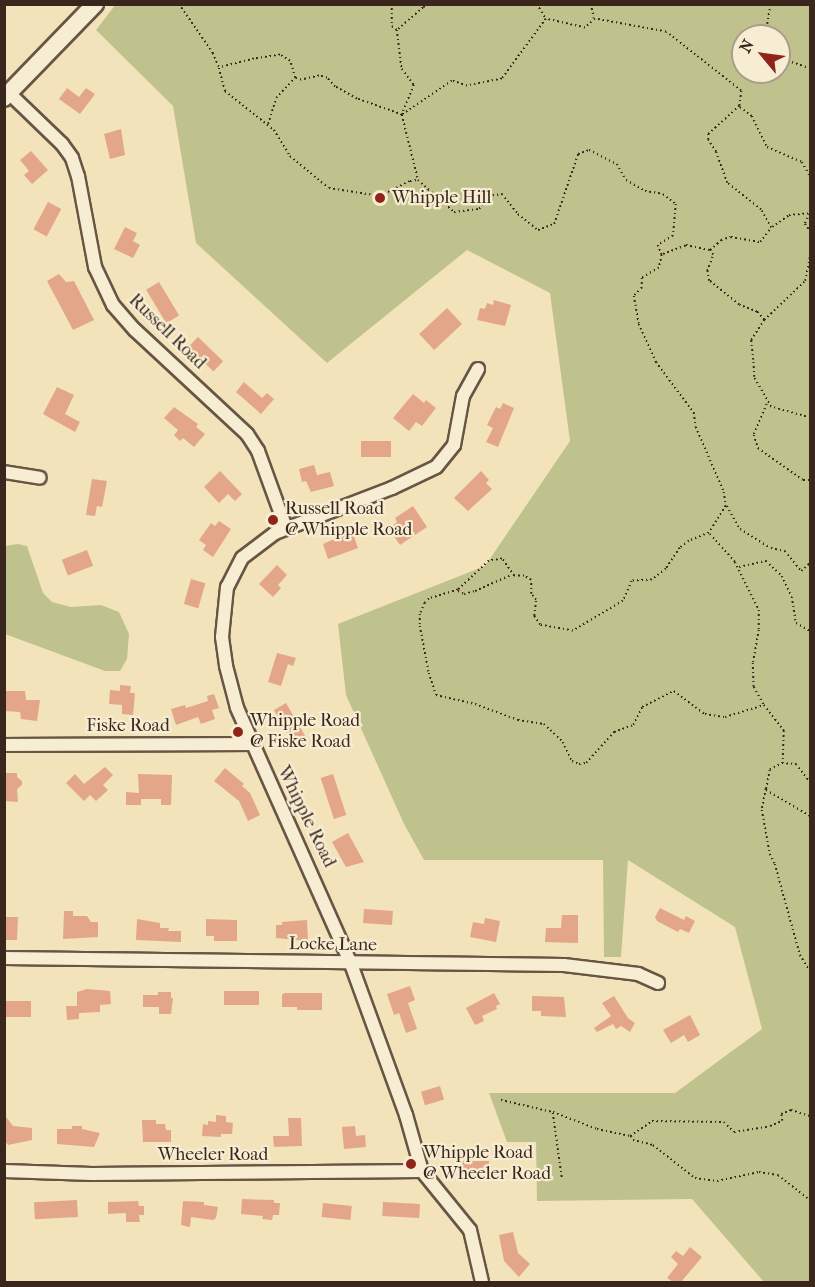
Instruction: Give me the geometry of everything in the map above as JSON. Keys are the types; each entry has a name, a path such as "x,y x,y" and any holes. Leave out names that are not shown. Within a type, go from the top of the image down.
{"street":[{"path":"7,95 95,4"},
{"name":"Russell Road","path":"7,95 62,144 72,158 78,176 95,267 113,305 128,324 247,434 258,451 286,528"},
{"name":"Whipple Road","path":"478,369 463,396 454,445 436,467 392,488 286,528 262,540 242,558 232,573 225,596 222,637 226,666 237,708 313,872 351,964 406,1115 422,1172 470,1230 482,1282"},
{"path":"4,472 40,478"},
{"name":"Fiske Road","path":"4,745 252,744"},
{"name":"Locke Lane","path":"4,958 564,965 638,974 658,983"},
{"name":"Wheeler Road","path":"4,1171 92,1174 422,1172"}],"path":[{"path":"179,4 213,53 225,91 268,126 285,146 290,156 329,188 380,195 410,181 418,180"},
{"path":"392,4 392,26 397,30 402,69 414,86 402,116 418,180 454,212 479,208 488,196 502,194 518,214 538,230 554,224 578,154 589,150 617,164 626,180 645,191 663,194 676,204 673,236 658,244 662,255 659,268 642,278 642,288 634,296 639,324 656,362 694,413 696,427 724,492 726,506 740,529 771,548 785,551 801,571 810,564"},
{"path":"397,30 423,7 430,4"},
{"path":"537,4 546,20"},
{"path":"591,4 595,19"},
{"path":"766,24 770,4"},
{"path":"546,20 585,28 595,19"},
{"path":"595,19 666,32 741,91 739,106 708,134 708,141 716,152 727,183 737,194 748,198 761,210 771,228"},
{"path":"402,116 452,81 467,86 502,79 546,20"},
{"path":"219,68 280,56 290,61 295,78"},
{"path":"791,62 810,68"},
{"path":"295,78 301,80 319,76 327,78 335,87 357,99 402,116"},
{"path":"268,126 276,98 295,78"},
{"path":"739,106 752,116 767,147 802,162 810,176"},
{"path":"710,250 721,240 731,237 760,242 771,228 789,214 810,213 805,224 810,231"},
{"path":"662,255 686,245 710,250 713,255 707,271 714,288 739,305 757,312 764,320"},
{"path":"810,256 805,281 764,320 751,340 754,377 771,407 810,418"},
{"path":"805,281 810,283"},
{"path":"768,402 754,435 758,448 803,480 810,480"},
{"path":"458,590 464,594 475,591 512,575 531,580 531,594 536,600 534,616 540,625 573,631 623,601 632,581 652,580 666,569 680,548 709,533 726,506"},
{"path":"709,533 738,568 759,610 759,630 753,663 754,687 764,705 784,731 783,763"},
{"path":"512,575 502,559 489,561 458,590 429,599 420,614 429,673 436,695 475,704 518,720 544,724 563,742 572,761 586,762 614,732 633,725 642,707 674,691 705,714 724,717 764,705"},
{"path":"738,568 766,561 782,576 792,597 796,623 810,631"},
{"path":"810,782 796,764 783,763 770,770 762,810 770,854 775,864 800,955 810,971"},
{"path":"766,790 810,816"},
{"path":"501,1100 553,1112 597,1130 630,1136 633,1140 653,1145 695,1178 717,1181 759,1172 777,1175 810,1200"},
{"path":"630,1136 652,1121 724,1122 734,1132 770,1126 782,1121 781,1114 791,1110 810,1116"},
{"path":"553,1112 562,1178"}],"green space":[{"name":"Whipple Hill","path":"116,4 810,5 810,1282 764,1282 692,1199 537,1201 536,1142 507,1142 489,1093 675,1093 762,1029 735,927 628,860 621,957 604,957 603,860 424,860 404,824 346,695 338,624 485,566 570,441 550,293 467,250 327,363 196,243 173,106 96,30"},
{"path":"18,544 27,546 43,593 52,602 71,607 101,605 119,612 129,634 127,659 120,671 105,671 5,634 5,546"}],"building":[{"path":"67,88 79,97 86,88 95,94 80,114 59,99"},
{"path":"121,129 125,155 110,159 104,134"},
{"path":"31,151 48,170 32,184 24,175 29,171 20,160"},
{"path":"48,202 61,209 47,236 33,229"},
{"path":"125,227 137,233 133,241 140,245 133,258 114,249"},
{"path":"59,274 66,282 74,281 94,320 73,330 47,281"},
{"path":"159,282 179,315 166,323 146,290"},
{"path":"494,300 511,305 505,326 477,320 480,308 485,309 487,303 493,305"},
{"path":"447,308 462,324 434,350 419,334"},
{"path":"198,337 223,361 213,371 188,347"},
{"path":"244,382 262,398 267,393 274,399 261,414 236,392"},
{"path":"57,387 74,395 65,414 80,422 75,432 43,414"},
{"path":"413,394 424,403 426,400 436,408 422,426 416,422 409,431 393,418"},
{"path":"503,403 514,408 498,447 486,442 493,428 487,425 496,407 500,409"},
{"path":"174,407 198,424 196,427 205,434 194,447 183,438 180,441 174,435 178,430 164,418"},
{"path":"361,441 391,441 391,457 361,457"},
{"path":"314,465 317,475 330,472 334,486 311,492 306,481 302,482 299,469"},
{"path":"220,471 242,494 235,501 228,494 219,503 204,487"},
{"path":"481,471 489,480 486,483 492,489 468,511 454,498"},
{"path":"92,479 107,481 102,507 97,506 95,516 86,515"},
{"path":"413,506 427,527 400,545 389,529 397,522 395,518"},
{"path":"219,521 231,529 213,557 203,550 206,545 199,540 211,523 215,526"},
{"path":"352,531 358,548 328,559 323,544"},
{"path":"87,550 93,566 68,576 62,560"},
{"path":"277,565 287,575 278,585 281,588 273,597 259,584"},
{"path":"191,579 205,583 198,608 184,604"},
{"path":"277,653 296,658 293,666 288,664 281,686 268,682"},
{"path":"120,685 131,686 130,693 135,693 133,715 122,714 122,705 109,704 110,690 120,691"},
{"path":"4,691 25,691 26,700 40,700 37,721 21,719 20,712 4,711"},
{"path":"214,694 219,708 212,710 215,719 201,724 198,717 176,725 171,709 185,705 186,708 208,701 207,696"},
{"path":"286,703 308,741 300,745 297,740 292,742 274,710"},
{"path":"105,767 113,775 103,785 108,790 96,801 90,795 84,801 66,783 75,774 84,784"},
{"path":"225,768 244,784 242,786 250,793 260,815 248,821 239,801 214,781"},
{"path":"4,773 17,773 17,777 22,781 22,785 17,789 18,802 5,801"},
{"path":"138,774 172,775 171,805 161,805 161,799 141,799 141,805 126,805 126,792 139,793"},
{"path":"333,774 346,815 334,819 321,778"},
{"path":"348,833 364,862 346,867 332,842"},
{"path":"660,908 684,920 686,916 695,921 689,933 680,929 678,932 657,921 655,917"},
{"path":"364,909 393,911 392,925 363,923"},
{"path":"64,911 73,911 73,916 87,916 91,922 98,922 98,937 63,939"},
{"path":"562,915 578,915 578,943 545,942 546,928 561,928"},
{"path":"4,917 18,917 17,940 5,940"},
{"path":"485,918 500,921 496,942 470,937 473,922 484,924"},
{"path":"137,919 160,923 160,928 169,928 168,931 181,931 181,942 136,940"},
{"path":"206,919 237,920 237,941 214,941 214,936 206,936"},
{"path":"307,920 308,941 276,938 276,925 282,925 282,922"},
{"path":"410,986 415,1000 408,1003 417,1029 406,1033 399,1013 394,1015 387,994"},
{"path":"87,989 110,991 111,1004 100,1005 100,1012 79,1013 79,1019 67,1020 66,1006 77,1006 77,992"},
{"path":"224,991 259,991 259,1005 224,1005"},
{"path":"158,992 171,992 171,998 173,998 171,1014 159,1014 159,1007 143,1007 143,995 158,995"},
{"path":"284,993 322,993 322,1010 297,1010 297,1007 282,1007"},
{"path":"494,993 500,1004 496,1006 497,1009 482,1016 484,1021 475,1025 466,1008"},
{"path":"532,996 564,997 566,1017 541,1016 541,1011 532,1011"},
{"path":"614,996 628,1018 635,1023 630,1032 621,1026 616,1029 613,1024 597,1032 594,1028 611,1016 602,1003"},
{"path":"4,1001 31,1001 31,1017 4,1017"},
{"path":"690,1015 700,1035 688,1042 684,1035 671,1043 663,1030"},
{"path":"440,1086 444,1099 425,1105 421,1092"},
{"path":"4,1114 13,1126 32,1128 32,1140 8,1145 4,1140"},
{"path":"216,1115 226,1116 226,1122 233,1123 232,1134 221,1134 221,1137 202,1136 203,1124 208,1125 208,1121 216,1122"},
{"path":"288,1118 301,1118 302,1146 274,1147 273,1136 289,1136"},
{"path":"142,1120 156,1120 156,1124 165,1124 166,1130 171,1130 171,1142 143,1142"},
{"path":"72,1126 82,1126 82,1129 100,1133 94,1147 57,1144 57,1129 72,1129"},
{"path":"355,1126 356,1136 365,1135 366,1147 344,1149 342,1127"},
{"path":"462,1161 489,1161 489,1177 462,1177"},
{"path":"242,1199 274,1200 274,1203 280,1203 279,1215 273,1215 272,1220 262,1219 263,1216 241,1214"},
{"path":"77,1200 78,1217 35,1219 34,1202"},
{"path":"138,1201 139,1206 144,1206 144,1215 139,1215 140,1222 126,1222 126,1213 108,1214 108,1202"},
{"path":"183,1201 204,1202 204,1205 218,1207 216,1218 213,1220 191,1217 190,1227 181,1225"},
{"path":"383,1202 420,1204 419,1218 382,1216"},
{"path":"323,1203 352,1206 350,1220 322,1217"},
{"path":"513,1232 518,1253 530,1264 519,1277 504,1261 499,1235"},
{"path":"690,1247 702,1257 681,1282 673,1282 667,1278 678,1264 671,1257 676,1251 683,1256"}],"place":[{"name":"Whipple Hill","path":"380,198"},
{"name":"Russell Road @ Whipple Road","path":"273,520"},
{"name":"Whipple Road @ Fiske Road","path":"238,732"},
{"name":"Whipple Road @ Wheeler Road","path":"411,1164"}]}
